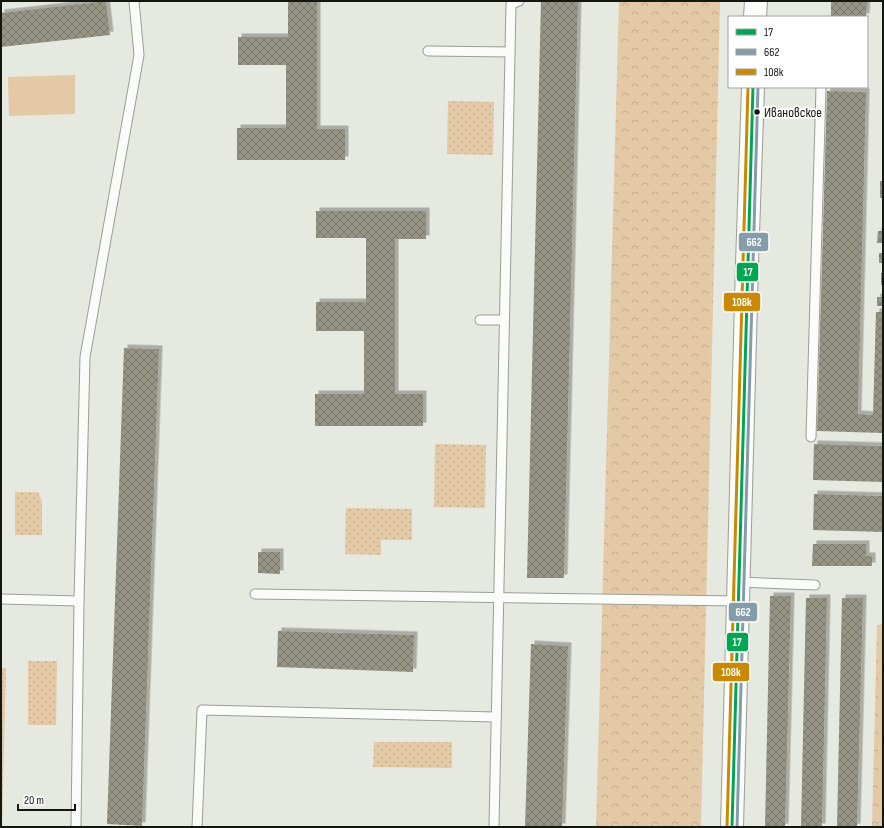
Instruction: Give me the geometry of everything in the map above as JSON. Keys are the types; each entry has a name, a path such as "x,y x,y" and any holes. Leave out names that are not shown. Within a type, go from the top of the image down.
{"main road":[{"path":"755,16 756,1"},
{"path":"732,827 753,88"}],"lane":[{"path":"76,827 79,601 85,357 139,55 134,1"},
{"path":"494,827 511,4 519,1"},
{"path":"428,51 510,52"},
{"path":"811,437 821,88"},
{"path":"480,320 504,320"},
{"path":"255,594 498,597 739,591 815,585"},
{"path":"1,599 79,601"},
{"path":"198,827 202,710 496,717"}],"green space":[{"path":"619,1 720,1 701,827 596,827"},
{"path":"75,75 75,114 9,116 8,77"},
{"path":"448,101 494,102 493,155 447,154"},
{"path":"435,444 486,445 485,508 434,507"},
{"path":"15,492 38,492 42,501 42,535 15,535"},
{"path":"346,508 412,509 412,540 381,540 381,555 345,554"},
{"path":"883,623 883,827 872,827 877,626"},
{"path":"28,661 57,661 56,725 28,725"},
{"path":"1,668 6,668 2,827 1,827"},
{"path":"374,742 452,742 452,768 373,767"}],"building":[{"path":"106,1 110,35 1,47 1,13"},
{"path":"288,1 317,1 317,129 345,129 345,160 237,160 237,128 286,128 286,65 238,65 238,37 288,37"},
{"path":"541,1 578,1 564,578 527,578"},
{"path":"831,1 867,1 866,16 831,16"},
{"path":"827,91 866,92 858,414 873,415 876,312 883,312 883,433 817,431"},
{"path":"880,181 883,181 883,198 880,198"},
{"path":"316,211 426,211 426,239 395,239 395,394 423,394 423,426 315,426 315,394 364,394 364,331 316,331 316,302 366,302 366,238 316,238"},
{"path":"878,231 883,231 883,243 877,243"},
{"path":"879,253 883,253 883,263 879,263"},
{"path":"881,273 883,273 883,285 881,285"},
{"path":"877,297 883,297 883,306 877,306"},
{"path":"124,348 159,349 142,826 107,824"},
{"path":"814,444 883,446 883,482 813,480"},
{"path":"814,494 883,496 883,532 813,530"},
{"path":"813,544 866,544 866,556 872,556 872,566 812,566"},
{"path":"258,552 280,552 280,574 258,573"},
{"path":"770,596 791,596 785,827 765,827"},
{"path":"806,598 827,598 822,827 801,827"},
{"path":"842,598 863,598 857,827 837,827"},
{"path":"278,631 414,635 413,672 277,667"},
{"path":"531,644 568,646 562,827 525,827"}],"transit line":[{"name":"108к","path":"727,827 748,88"},
{"name":"17","path":"732,827 753,88"},
{"name":"662","path":"737,827 758,88"}],"place":[{"name":"Ивановское","path":"757,112"}]}
